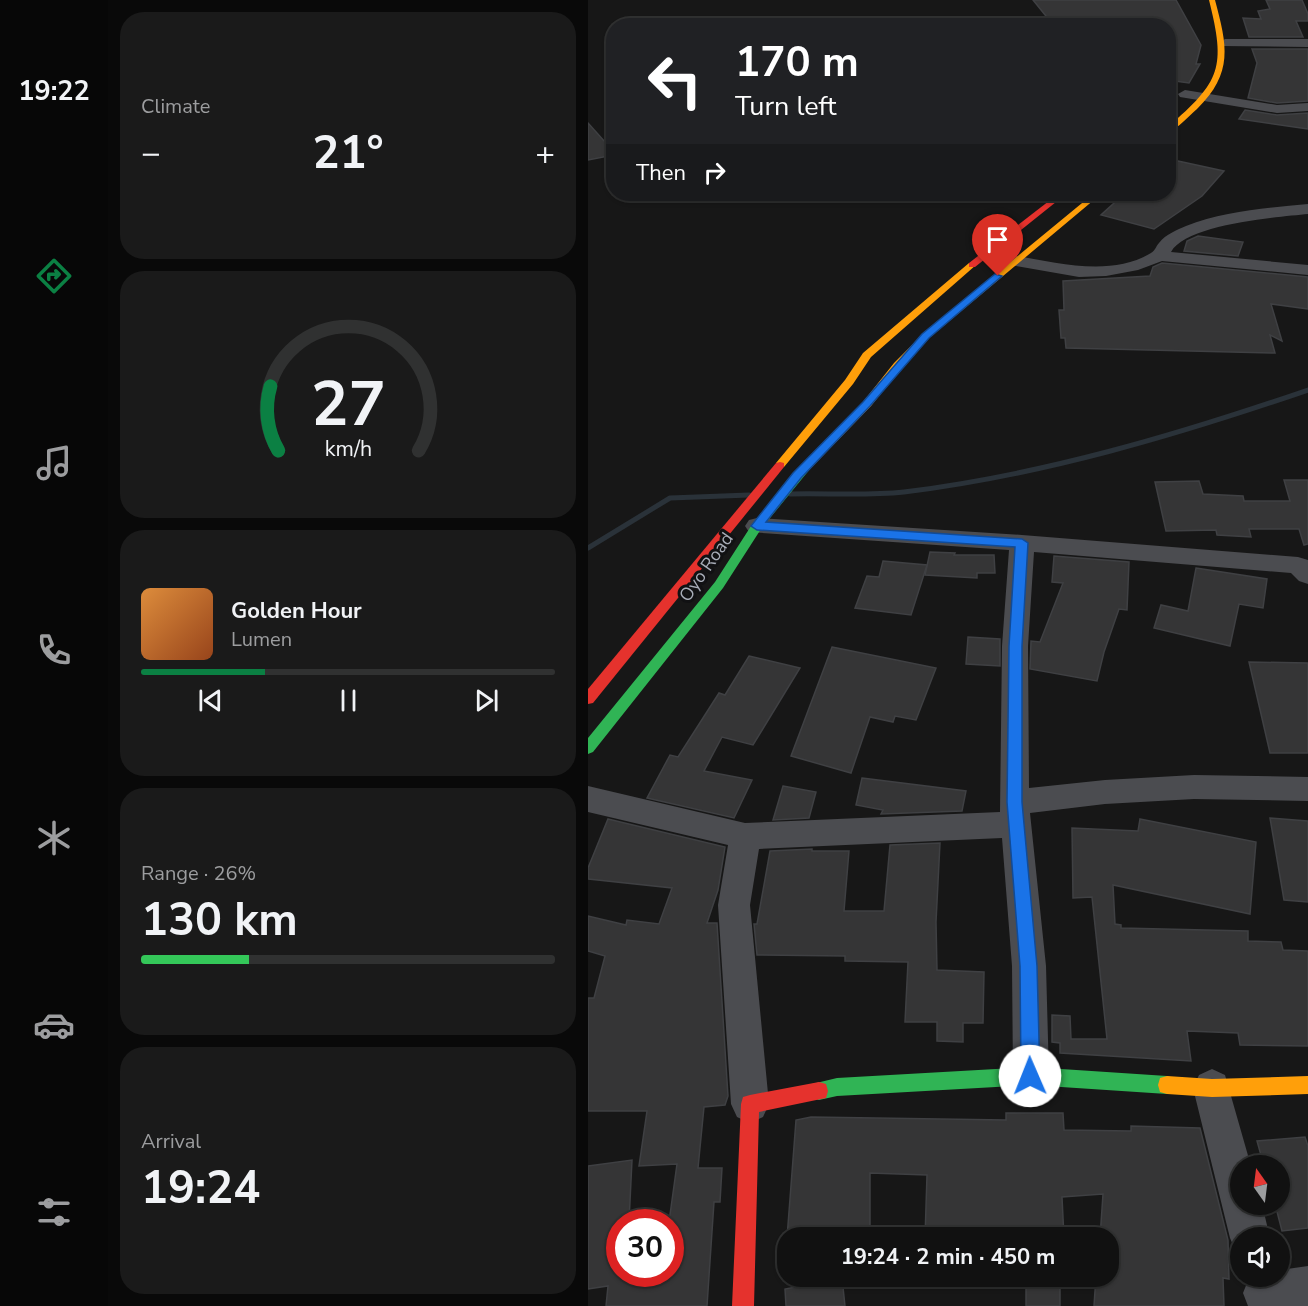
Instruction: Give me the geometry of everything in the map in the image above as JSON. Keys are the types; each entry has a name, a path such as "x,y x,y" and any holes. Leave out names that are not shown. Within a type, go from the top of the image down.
{"main road":[{"path":"1176,124 1209,96 1221,76 1226,54 1225,43 1212,0"},
{"path":"1176,102 1196,82"},
{"name":"Oyo Road","path":"588,748 719,585 754,518 764,485 849,382 867,355 943,288 1053,201"},
{"name":"Oyo Road","path":"588,699 754,518 867,404 926,336 1088,201"},
{"path":"743,1306 750,1104 837,1087 1030,1076 1212,1088 1308,1085"}],"street":[{"path":"1225,43 1308,43"},
{"path":"1185,94 1209,96 1277,109 1308,107"},
{"path":"1160,256 1167,244 1186,232 1252,214 1308,209"},
{"path":"1016,261 1079,272 1106,271 1132,266 1160,256 1308,270"},
{"path":"754,518 1022,543 1298,565 1308,575"},
{"path":"1022,543 1016,646 1015,813 1029,966 1030,1076"},
{"path":"588,799 745,836 1015,813 1105,792 1194,787 1308,789"},
{"path":"745,836 734,904 750,1104"},
{"path":"1212,1088 1230,1160"},
{"path":"1262,1292 1308,1287"}],"building":[{"path":"1033,0 1176,0 1201,45 1196,64 1200,64 1189,83 1176,81 1176,18 1048,18"},
{"path":"1266,0 1302,0 1308,14 1308,21 1296,21 1303,37 1249,37 1243,18 1261,19 1258,11 1270,9"},
{"path":"1252,49 1308,49 1308,101 1277,103 1248,98 1257,63"},
{"path":"1245,110 1277,115 1308,113 1308,129 1239,119"},
{"path":"588,123 606,143 606,157 588,160"},
{"path":"1178,161 1224,171 1202,196 1154,229 1101,215 1116,201 1176,201 1176,163"},
{"path":"1198,236 1243,242 1238,256 1184,251 1187,241"},
{"path":"1162,263 1308,277 1308,309 1271,304 1282,341 1270,335 1275,353 1066,348 1065,338 1061,338 1059,310 1064,310 1063,281 1150,276 1153,267"},
{"path":"1284,480 1308,480 1308,544 1304,545 1299,529 1249,529 1251,537 1217,535 1216,530 1166,531 1155,482 1199,481 1203,494 1243,496 1244,501 1290,501"},
{"path":"930,552 955,553 954,555 994,555 995,573 977,573 977,578 925,575"},
{"path":"1054,556 1129,562 1127,610 1119,609 1097,681 1030,669 1031,641 1040,642 1063,583 1052,582"},
{"path":"883,561 927,565 911,615 855,608 867,576 879,577"},
{"path":"1196,568 1267,579 1263,608 1239,604 1230,646 1154,628 1161,605 1188,611"},
{"path":"968,637 1000,639 1000,666 966,664"},
{"path":"832,647 936,668 916,720 895,716 893,722 870,717 851,773 791,756"},
{"path":"749,656 800,668 753,745 722,737 704,771 752,780 734,818 647,798 670,755 678,757 719,693 725,695"},
{"path":"1249,662 1308,663 1308,753 1270,753"},
{"path":"862,778 966,791 962,811 881,814 883,810 856,805"},
{"path":"783,786 816,792 809,818 773,820"},
{"path":"1270,818 1308,821 1308,902 1284,900"},
{"path":"608,819 725,847 718,890 707,923 717,923 728,1096 725,1105 704,1107 698,1168 722,1168 720,1202 714,1202 707,1306 606,1306 608,1287 684,1287 684,1209 671,1209 677,1164 639,1166 647,1111 588,1111 588,998 594,998 605,956 588,951 588,916 626,925 627,920 659,924 672,888 588,879 588,868"},
{"path":"1140,819 1256,842 1250,914 1113,885 1115,924 1121,925 1121,928 1248,931 1248,941 1281,942 1283,950 1308,951 1308,1046 1240,1045 1238,1033 1187,1031 1191,1061 1060,1053 1060,1043 1052,1042 1052,1015 1070,1016 1071,1039 1107,1039 1092,897 1073,898 1072,828 1138,831"},
{"path":"940,843 936,922 937,970 984,972 983,1023 963,1023 963,1042 937,1041 937,1022 905,1022 908,962 845,961 845,956 757,955 754,924 757,924 770,851 812,849 812,851 849,851 844,911 884,911 890,845"},
{"path":"1006,1113 1063,1113 1064,1130 1131,1131 1131,1126 1200,1128 1228,1240 1229,1279 1223,1278 1224,1306 1094,1306 1095,1287 1119,1287 1119,1227 1101,1227 1103,1194 1062,1197 1063,1227 925,1227 927,1175 870,1173 870,1227 788,1227 796,1120 811,1117 1006,1120"},
{"path":"1305,1137 1308,1146 1308,1228 1290,1230 1290,1227 1281,1227 1278,1215 1290,1215 1290,1155 1261,1155 1257,1141"},
{"path":"632,1160 630,1209 606,1209 606,1286 588,1289 588,1166"},
{"path":"843,1287 845,1306 786,1306 785,1289"},
{"path":"1026,1287 1060,1287 1060,1306 1026,1306"}],"waterway":[{"path":"790,494 904,492 1007,475 1159,438 1308,390"},
{"path":"588,548 670,498 749,495"}],"traffic: fast":[{"path":"588,748 719,585 757,526 804,469"},
{"path":"819,1091 837,1087 1031,1076 1167,1085"}],"traffic: slow":[{"path":"1176,124 1201,101 1219,75 1222,45 1212,0"},
{"path":"804,469 867,404 898,365 926,336 1089,201"},
{"path":"780,465 849,382 867,355 972,265"},
{"path":"1167,1085 1212,1088 1308,1085"}],"traffic: jam":[{"path":"972,265 1053,201"},
{"path":"588,699 780,465"},
{"path":"743,1306 750,1104 819,1091"}],"route":[{"path":"998,276 926,336 898,365 867,404 797,476 757,526 1022,543 1016,646 1014,802 1029,966 1030,1076"}]}
